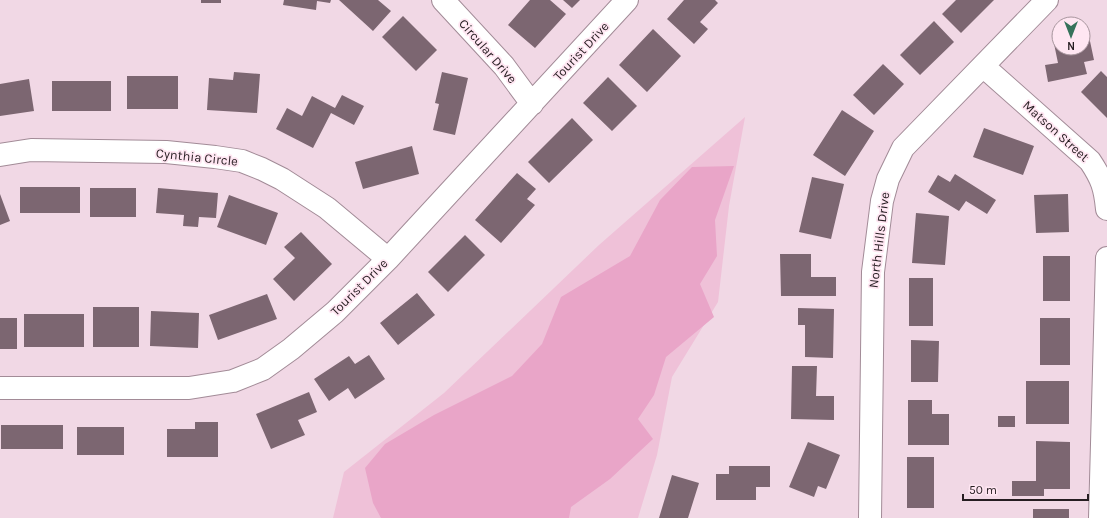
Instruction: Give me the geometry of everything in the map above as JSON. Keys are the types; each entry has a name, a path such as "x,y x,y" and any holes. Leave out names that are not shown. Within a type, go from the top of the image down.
{"street":[{"name":"Circular Drive","path":"443,0 504,66 532,104"},
{"name":"Tourist Drive","path":"0,388 189,388 233,381 263,368 291,349 335,312 388,259 627,0"},
{"name":"North Hills Drive","path":"870,518 873,272 882,202 888,179 903,148 1047,0"},
{"name":"Matson Street","path":"983,66 1090,161 1100,176 1106,192 1107,209"},
{"name":"Cynthia Circle","path":"0,155 31,150 166,152 242,161 282,179 327,208 388,259"},
{"path":"1100,518 1107,258"}],"shaded area":[{"path":"745,117 729,206 718,302 672,377 657,455 638,518 333,518 344,472 444,393 599,245"},
{"path":"734,166 715,220 717,256 700,284 714,317 666,357 654,395 638,419 653,439 610,479 571,507 569,518 381,518 373,503 365,468 385,444 434,415 512,376 542,344 561,297 630,256 660,200 692,167"}],"building":[{"path":"201,0 221,0 221,3 201,3"},
{"path":"284,0 331,0 330,3 317,1 316,10 283,5"},
{"path":"339,0 378,0 391,11 373,31"},
{"path":"530,0 550,0 566,14 535,48 508,25"},
{"path":"563,0 580,0 572,8"},
{"path":"684,0 715,0 718,3 700,22 708,29 694,44 667,19"},
{"path":"956,0 994,0 961,33 942,14"},
{"path":"403,16 437,50 416,71 382,37"},
{"path":"934,21 954,42 920,75 900,55"},
{"path":"653,29 681,56 647,92 619,65"},
{"path":"1091,46 1094,60 1084,62 1087,74 1048,82 1045,65 1058,63 1057,56 1091,56"},
{"path":"883,64 904,84 874,115 853,95"},
{"path":"1101,71 1107,77 1107,118 1081,92"},
{"path":"234,72 260,74 257,113 207,110 209,78 233,80"},
{"path":"442,72 468,78 455,135 433,130 439,104 435,103"},
{"path":"127,76 178,76 178,109 127,109"},
{"path":"608,77 637,106 612,131 583,103"},
{"path":"29,79 34,111 0,116 0,84"},
{"path":"52,81 111,81 111,111 52,111"},
{"path":"342,95 364,106 354,125 331,113 313,148 276,129 287,108 302,116 312,96 335,108"},
{"path":"842,110 874,131 845,176 813,155"},
{"path":"572,118 593,140 549,183 528,162"},
{"path":"984,128 1034,146 1023,175 973,157"},
{"path":"412,146 419,174 363,189 355,162"},
{"path":"517,173 536,189 527,199 535,205 501,243 475,220"},
{"path":"955,174 996,200 987,214 966,201 959,211 928,192 938,175 950,182"},
{"path":"812,177 844,184 831,239 799,232"},
{"path":"20,187 80,187 80,213 20,213"},
{"path":"90,188 136,188 136,217 90,217"},
{"path":"158,188 218,193 216,218 199,217 198,227 183,226 184,215 156,213"},
{"path":"0,194 10,221 0,225"},
{"path":"1068,194 1069,232 1036,233 1034,195"},
{"path":"229,195 278,213 266,245 217,227"},
{"path":"916,213 949,216 945,265 912,263"},
{"path":"301,232 332,264 294,301 273,279 295,258 284,247"},
{"path":"465,235 485,255 448,292 428,272"},
{"path":"780,254 811,254 811,277 836,277 836,296 781,296"},
{"path":"1043,256 1070,256 1070,301 1043,301"},
{"path":"909,278 933,278 933,326 909,326"},
{"path":"417,293 435,315 398,345 380,323"},
{"path":"267,294 277,319 218,340 209,315"},
{"path":"93,307 139,307 139,347 93,347"},
{"path":"798,308 834,309 833,358 805,357 805,325 798,325"},
{"path":"151,311 199,313 198,348 150,346"},
{"path":"24,314 84,314 84,347 24,347"},
{"path":"0,318 17,318 17,349 0,349"},
{"path":"1040,318 1070,318 1070,365 1040,365"},
{"path":"911,340 939,341 938,382 911,382"},
{"path":"369,355 385,379 355,399 348,388 329,401 314,379 349,356 355,364"},
{"path":"792,366 817,366 816,396 834,396 834,420 791,419"},
{"path":"1026,381 1069,381 1069,424 1026,424"},
{"path":"309,392 317,412 298,420 305,435 271,449 256,414"},
{"path":"908,400 932,400 932,414 949,414 949,445 908,445"},
{"path":"998,416 1015,416 1015,427 998,427"},
{"path":"195,422 218,422 218,457 167,457 167,429 195,429"},
{"path":"1,425 63,425 63,449 1,449"},
{"path":"77,427 124,427 124,455 77,455"},
{"path":"1036,441 1070,442 1070,489 1044,489 1044,496 1012,496 1012,481 1036,481"},
{"path":"808,442 840,455 826,489 818,486 814,497 789,487"},
{"path":"907,457 934,457 934,508 907,508"},
{"path":"729,466 770,466 770,487 756,487 756,500 716,500 716,474 729,474"},
{"path":"672,475 699,483 688,518 659,518"},
{"path":"1033,509 1069,509 1069,518 1033,518"}]}
